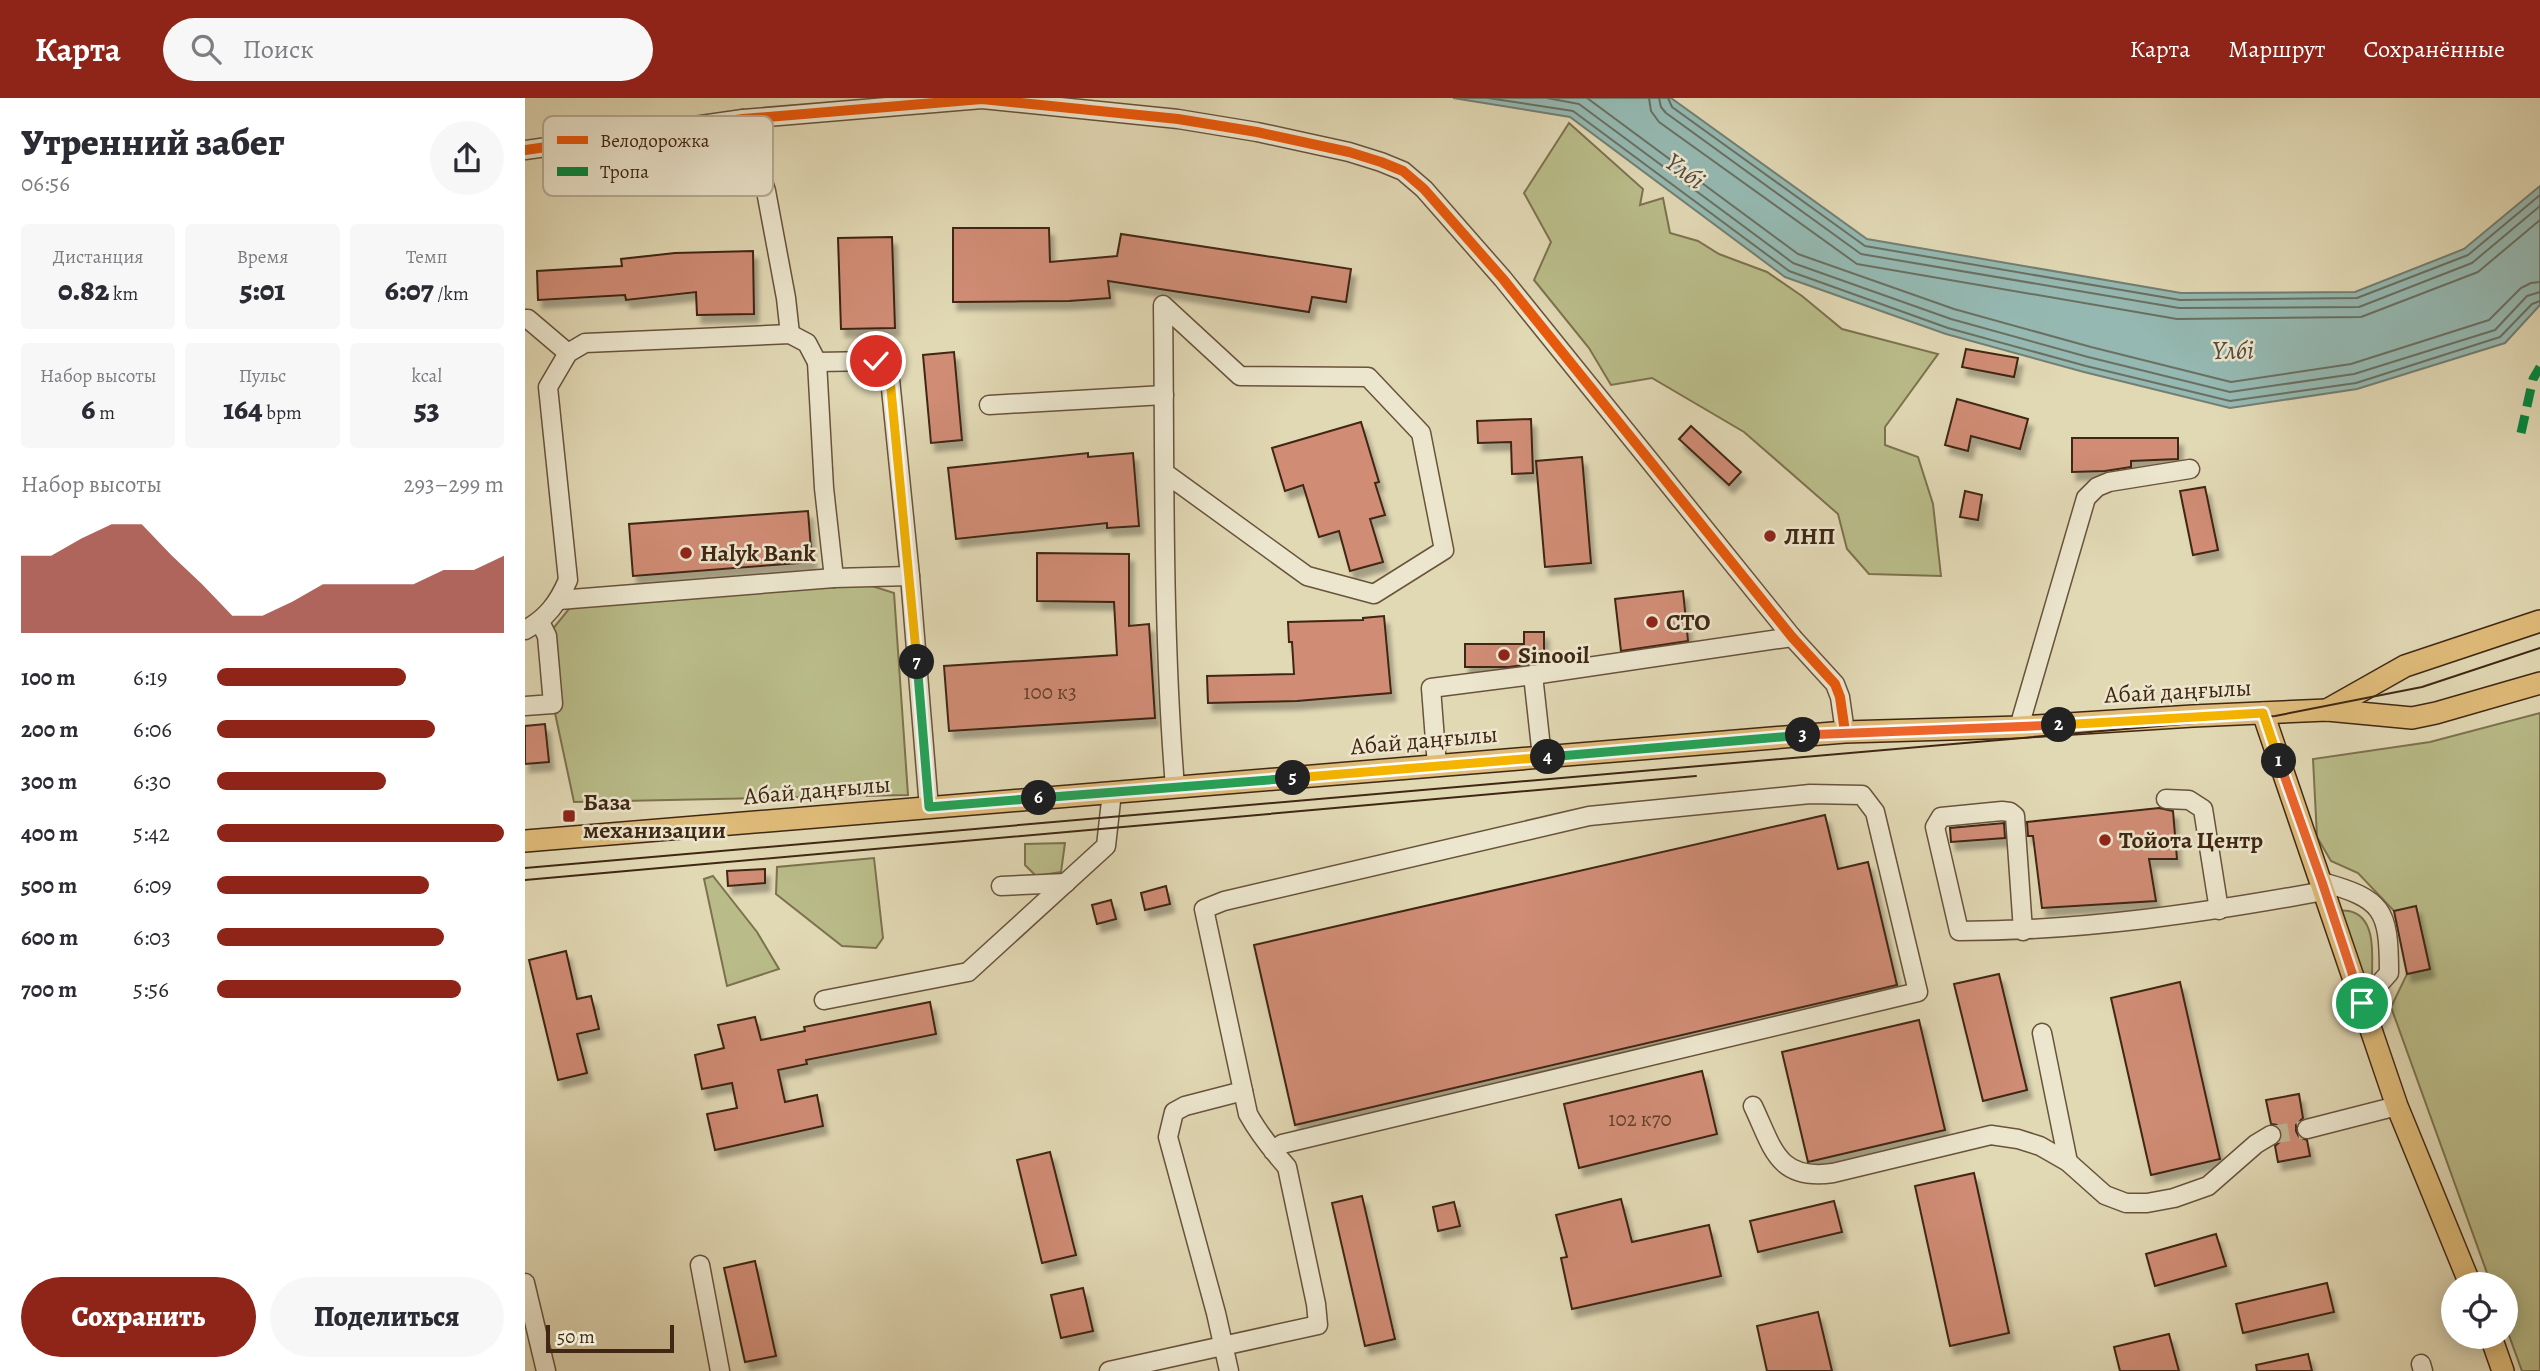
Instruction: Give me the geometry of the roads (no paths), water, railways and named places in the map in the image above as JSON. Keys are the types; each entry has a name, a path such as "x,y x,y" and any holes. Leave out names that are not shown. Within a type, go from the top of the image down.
{"main road":[{"name":"Абай даңғылы","path":"2327,710 2405,666 2540,621"},
{"name":"Абай даңғылы","path":"525,841 1845,732 2019,727 2327,710 2412,718 2540,683"},
{"path":"2263,713 2397,1106 2465,1272"},
{"path":"2495,1349 2503,1371"}],"street":[{"path":"773,116 982,99 1178,119 1257,132 1349,152 1403,171 1425,189 1503,279 1792,637 1835,684 1840,697 1845,732"},
{"path":"525,150 543,147"},
{"path":"767,196 790,334"},
{"path":"1165,473 1307,576 1374,594 1444,550 1421,433 1368,377 1240,376 1163,305 1167,694 1175,787"},
{"path":"525,319 568,353"},
{"path":"525,706 553,704 547,636 532,626 559,600 568,580 548,387 568,353 585,344 790,334 807,343 817,362 824,488 834,578"},
{"path":"817,362 876,361 890,379 929,807"},
{"path":"989,405 1164,395"},
{"path":"2019,727 2086,498 2098,487 2109,482 2190,469"},
{"path":"559,600 834,578 910,576"},
{"path":"1437,766 1431,688 1792,637"},
{"path":"1533,675 1542,757"},
{"path":"824,1000 968,972 1106,846 1112,792"},
{"path":"1109,1371 1318,1325 1287,1167 1273,1151 1260,1136 1248,1114 1204,909 1224,901 1589,816 1810,794 1862,795 1875,812 1917,992 1282,1144 1273,1151"},
{"path":"2166,799 2189,800 2203,809 2219,910"},
{"path":"2023,931 2015,816 2002,811 1941,817 1935,827 1959,931 2023,931 2219,910 2323,886 2354,891 2373,902 2383,916 2389,943 2389,973 2362,1003"},
{"path":"1001,886 1066,883"},
{"path":"2042,1033 2068,1161"},
{"path":"1229,1371 1168,1137 1174,1112 1185,1106 1243,1091"},
{"path":"1753,1106 1777,1158 1803,1174 1833,1173 1991,1135 2041,1146 2068,1161 2105,1195 2126,1203 2147,1203 2174,1198 2207,1186 2270,1135"},
{"path":"2307,1129 2397,1106"},
{"path":"699,1265 720,1371"},
{"path":"525,1283 545,1371"}],"water":[{"name":"Үлбі","path":"1453,98 1671,98 1867,239 2181,293 2355,292 2464,249 2540,186 2540,305 2505,343 2357,389 2230,408 1946,334 1785,277 1570,117"}],"tunnel":[{"path":"2271,1135 2307,1129"}],"tram line":[{"path":"525,868 2275,716 2422,687 2540,648"},
{"path":"525,880 1696,776"}],"place":[{"name":"ЛНП","path":"1770,536"},
{"name":"Halyk Bank","path":"686,553"},
{"name":"СТО","path":"1652,622"},
{"name":"Sinooil","path":"1504,655"},
{"name":"База механизации","path":"569,816"},
{"name":"Тойота Центр","path":"2105,840"}]}
